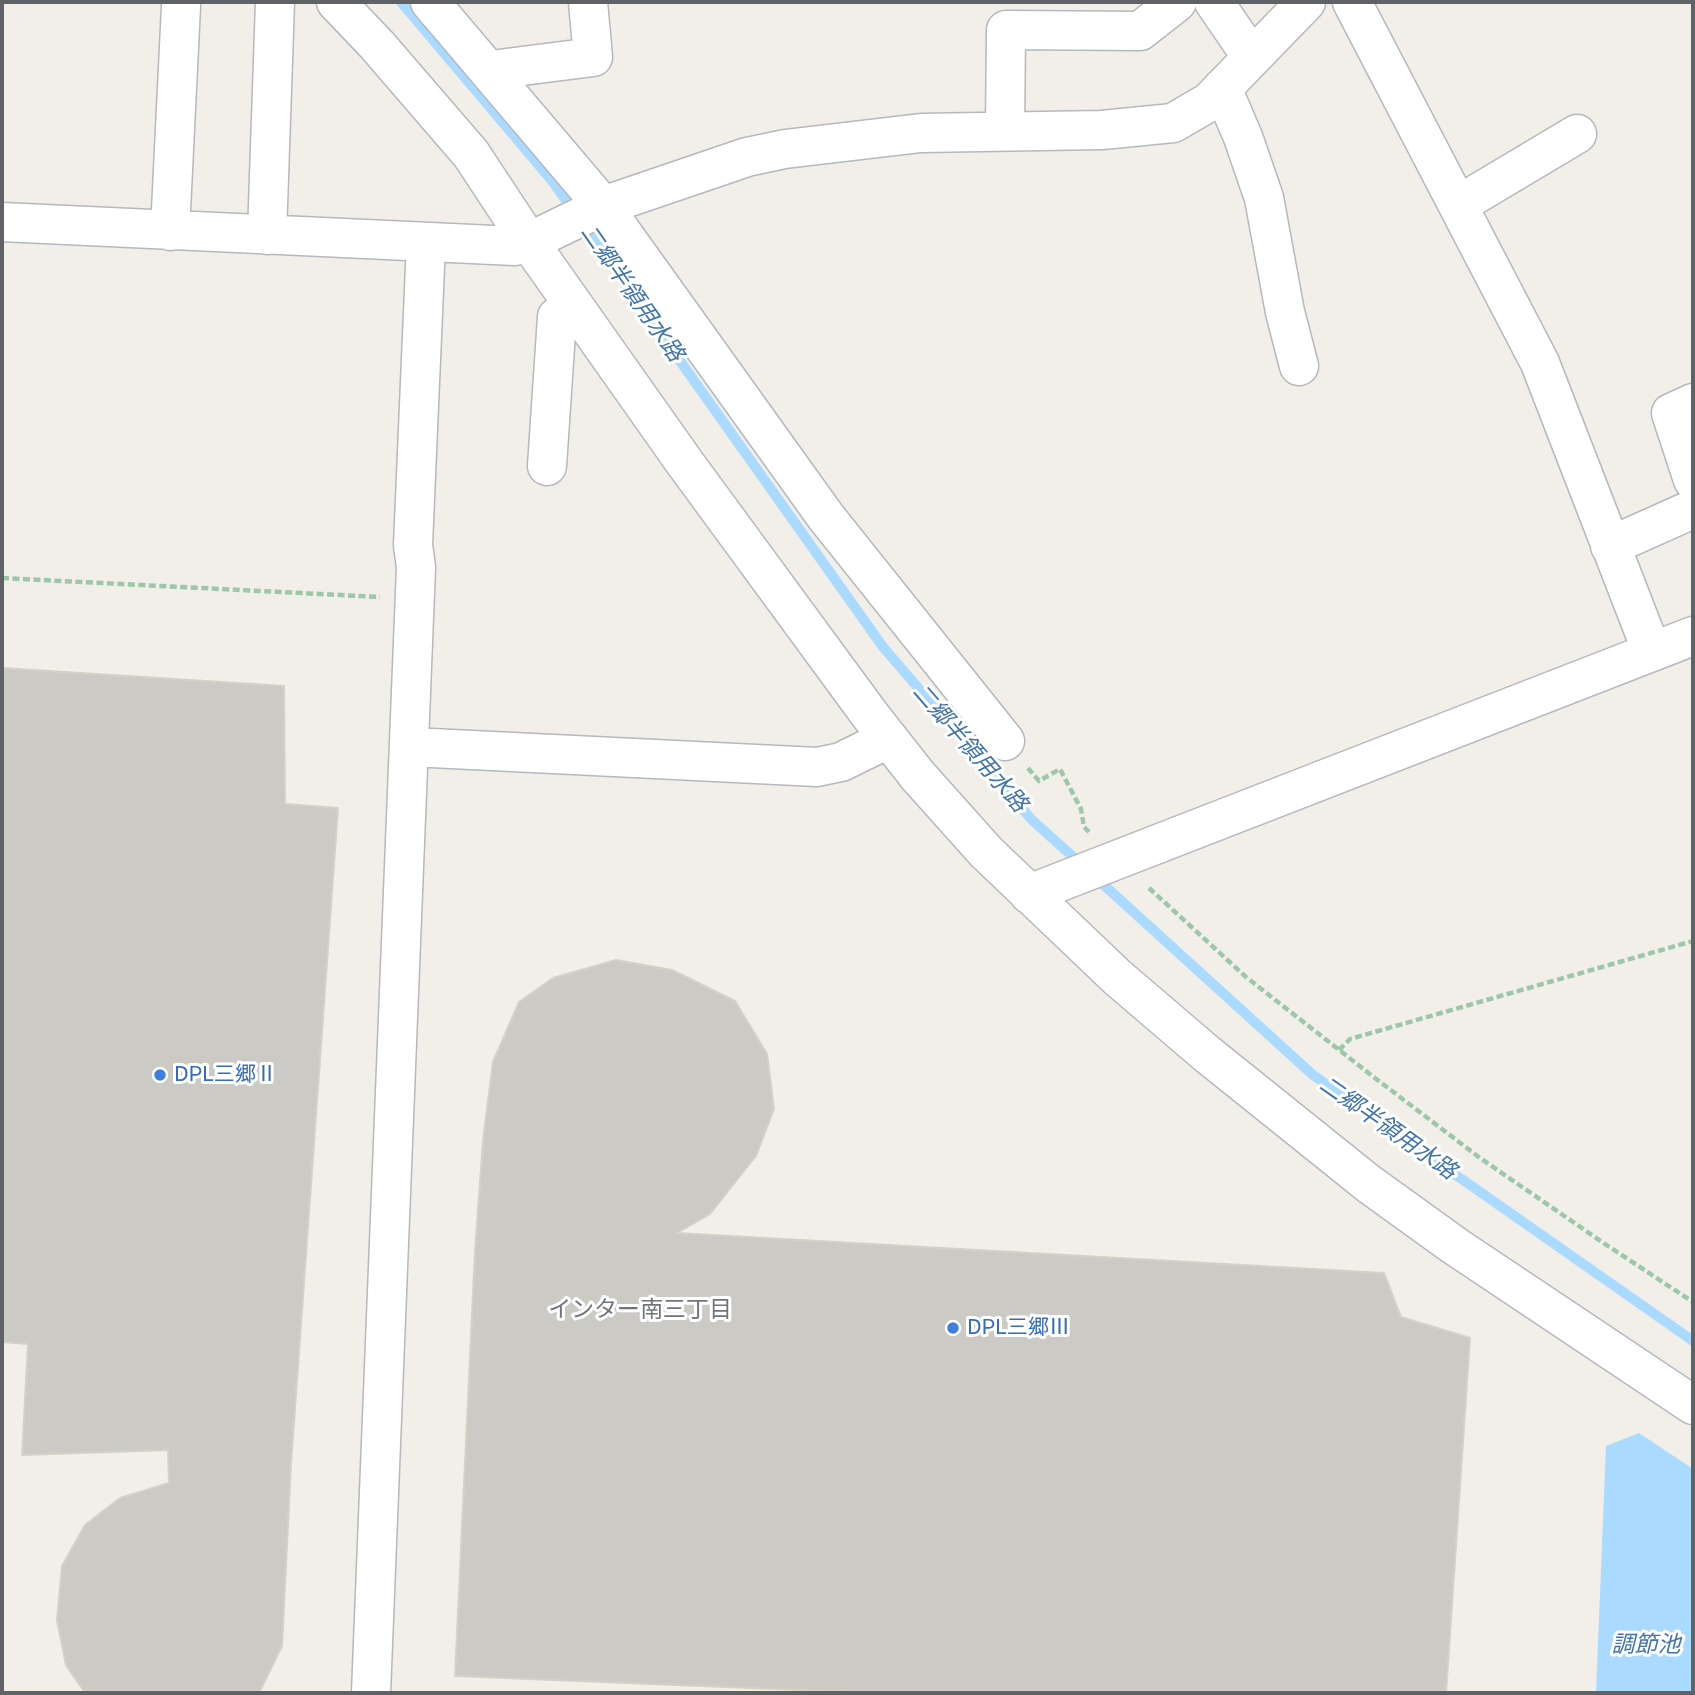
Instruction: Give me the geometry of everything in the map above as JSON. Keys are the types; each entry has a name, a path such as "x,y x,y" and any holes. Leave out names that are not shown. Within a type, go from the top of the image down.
{"street":[{"path":"267,235 275,2"},
{"path":"336,2 377,45 471,154 529,242 693,474 888,739 986,852 1117,976 1208,1054 1369,1184 1466,1254 1693,1405"},
{"path":"430,2 491,70 603,206 826,517 1005,741"},
{"path":"491,70 593,57 588,2"},
{"path":"1005,130 1006,30 1140,31 1177,2"},
{"path":"1214,2 1251,56"},
{"path":"2,222 515,246 529,242 603,206 747,157 785,149 920,133 1102,130 1173,123 1209,102 1306,2"},
{"path":"1352,2 1540,363 1652,652"},
{"path":"170,231 181,6"},
{"path":"1222,88 1243,137 1264,198 1285,312 1299,366"},
{"path":"1458,205 1577,134"},
{"path":"371,1693 411,747 416,567 413,545 426,243"},
{"path":"547,466 557,317 574,306"},
{"path":"1693,403 1671,413 1693,480"},
{"path":"1610,546 1693,509"},
{"path":"1030,894 1693,636"},
{"path":"411,747 817,767 841,762 888,739"}],"path":[{"path":"2,578 415,599"},
{"path":"1060,769 1081,809"},
{"path":"1119,861 1246,977 1339,1050 1480,1158 1693,1302"},
{"path":"1339,1050 1350,1039 1693,941"}],"water":[{"name":"調節池","path":"1639,1433 1693,1469 1693,1693 1596,1693 1606,1446"}],"building":[{"name":"DPL三郷Ⅱ","path":"2,668 284,686 285,804 338,808 291,1464 282,1646 259,1693 85,1693 66,1665 57,1620 62,1566 85,1525 120,1498 169,1483 168,1450 22,1455 28,1344 2,1342"},
{"name":"DPL三郷Ⅲ","path":"616,960 672,970 735,1001 767,1054 774,1109 756,1156 710,1214 677,1233 1384,1273 1401,1317 1470,1338 1446,1693 873,1693 455,1676 475,1251 483,1141 493,1062 519,1002 553,978"}],"waterway":[{"name":"二郷半領用水路","path":"401,2 553,182 883,647 1032,820 1081,864"},
{"name":"二郷半領用水路","path":"1095,877 1313,1075 1693,1341"}],"place":[{"name":"DPL三郷Ⅱ","path":"160,1075"},
{"name":"DPL三郷Ⅲ","path":"953,1328"}],"district":[{"name":"インター南三丁目","path":"640,1310"}]}
